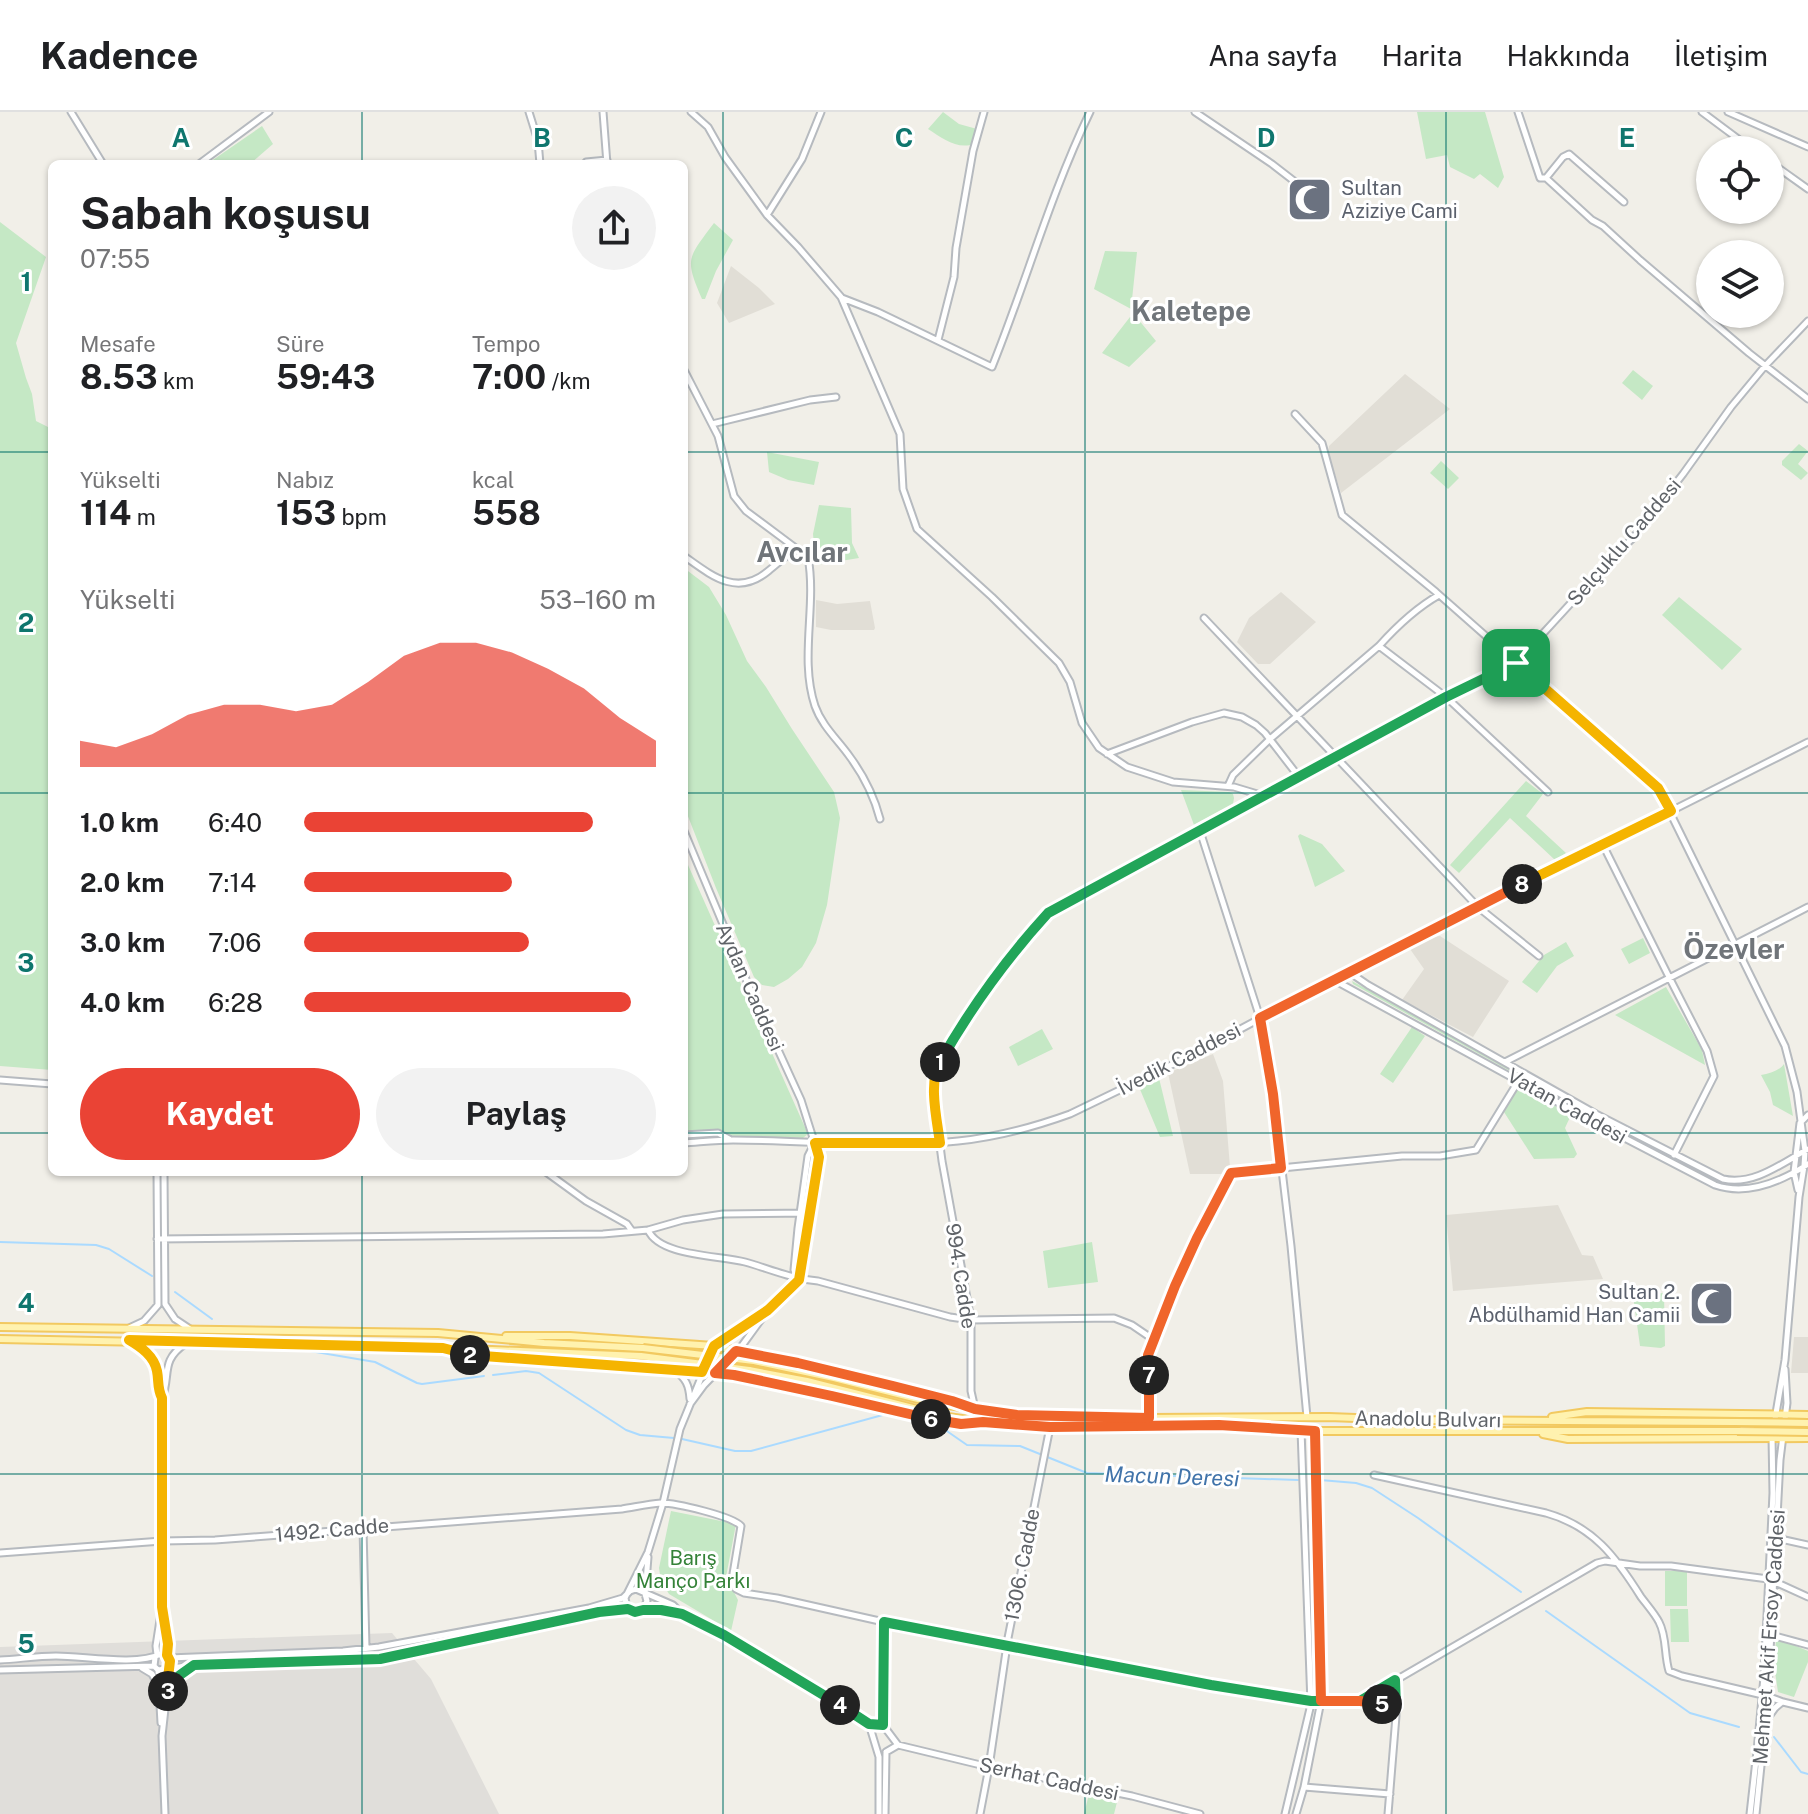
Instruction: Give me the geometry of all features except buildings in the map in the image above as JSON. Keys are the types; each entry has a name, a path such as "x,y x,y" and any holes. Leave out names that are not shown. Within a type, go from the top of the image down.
{"main road":[{"name":"Anadolu Bulvarı","path":"0,1327 438,1333 643,1348 754,1361 934,1403 1017,1415 1658,1423 1807,1417"},
{"path":"486,1337 570,1336 714,1346 798,1363 975,1409"},
{"name":"Anadolu Bulvarı","path":"0,1339 443,1348 641,1356 807,1381 948,1417 1050,1427 1219,1425 1315,1431 1807,1436"},
{"path":"443,1348 490,1357 734,1375 942,1422 983,1422"},
{"path":"1531,1420 1587,1412 1786,1414 1807,1417 1802,1426 1807,1436 1740,1434"},
{"path":"1740,1434 1747,1428 1742,1414"}],"street":[{"path":"71,112 101,160"},
{"path":"204,160 269,112"},
{"path":"529,112 538,141 540,160"},
{"path":"603,112 607,160"},
{"path":"691,112 708,127 725,157 767,215 841,297 900,434 903,489 917,529 1059,663 1070,682 1082,723 1099,748 1127,767 1173,782 1228,786 1265,796"},
{"path":"767,215 802,159 821,112"},
{"path":"938,340 954,277 973,151 984,112"},
{"path":"841,297 992,367 1056,189 1090,112"},
{"path":"1195,112 1303,188"},
{"path":"1518,112 1543,178 1808,399"},
{"path":"1702,112 1734,136"},
{"path":"1728,112 1808,147"},
{"path":"1543,178 1569,154 1624,202"},
{"path":"1784,172 1808,189"},
{"name":"Selçuklu Caddesi","path":"940,1143 935,1070 956,1034 1021,943 1048,913 1446,697 1516,663 1633,538 1731,407 1808,321"},
{"path":"688,378 718,436 734,496 746,511 804,551 809,564 811,604 808,679 815,705 821,720 864,778 880,819"},
{"path":"712,424 810,400 836,397"},
{"path":"1295,414 1322,443 1342,515 1439,595 1658,788 1671,811 1785,1046 1797,1092 1806,1165 1799,1197 1785,1360"},
{"path":"688,558 730,584 745,584 764,575 797,549"},
{"path":"1228,786 1233,775 1270,739 1422,605 1439,595"},
{"path":"1204,618 1478,907 1539,956"},
{"path":"1379,646 1446,697 1548,792"},
{"path":"1107,754 1224,713 1242,717 1256,725 1299,777"},
{"name":"İvedik Caddesi","path":"688,1143 730,1140 940,1143 999,1135 1062,1117 1184,1059 1602,843 1808,742"},
{"path":"1200,831 1260,1018 1273,1094 1307,1417"},
{"name":"Aydan Caddesi","path":"688,841 801,1100 815,1143"},
{"path":"1602,843 1707,1051 1714,1076 1671,1162"},
{"path":"1505,1062 1808,907"},
{"path":"1365,964 1365,984"},
{"name":"Vatan Caddesi","path":"1349,972 1365,984 1596,1114 1713,1175 1734,1181 1760,1175 1806,1150"},
{"name":"Vatan Caddesi","path":"1333,980 1708,1182 1732,1189 1760,1186 1806,1165"},
{"path":"0,1080 48,1084"},
{"path":"1149,1418 1148,1355 1175,1286 1231,1173 1402,1156 1440,1156 1476,1150 1519,1080"},
{"path":"1799,1197 1794,1172 1800,1123 1808,1115"},
{"path":"1802,1132 1808,1136"},
{"path":"688,1135 718,1133 730,1140"},
{"path":"799,1280 794,1270 800,1212 808,1156 815,1143"},
{"path":"690,1404 768,1310 799,1280 819,1157 815,1143"},
{"name":"994. Cadde","path":"940,1143 971,1320 971,1391 975,1409"},
{"path":"157,1176 165,1304 169,1312 190,1329"},
{"path":"129,1328 146,1319 158,1305 164,1176"},
{"path":"552,1176 586,1201 627,1224 633,1232"},
{"path":"161,1239 534,1236 633,1232 723,1214 809,1213"},
{"path":"648,1230 661,1243 689,1254 744,1262 799,1280 818,1281 950,1317 971,1320 1114,1318 1132,1325 1154,1340"},
{"path":"158,1280 165,1280"},
{"path":"628,1609 624,1600 648,1552 680,1429 714,1346 768,1310"},
{"path":"129,1340 145,1351 154,1364 157,1389 162,1398"},
{"path":"165,1814 156,1668 162,1607 162,1398 166,1388 166,1369 175,1352 190,1342"},
{"name":"Mehmet Akif Ersoy Caddesi","path":"1765,1696 1773,1493 1772,1437 1785,1360"},
{"name":"Mehmet Akif Ersoy Caddesi","path":"1750,1814 1771,1635 1770,1580 1786,1414 1785,1360"},
{"path":"673,1369 689,1387 690,1404"},
{"name":"1306. Cadde","path":"980,1814 1007,1644 1050,1427"},
{"path":"1285,1814 1311,1701 1301,1430"},
{"path":"1296,1814 1321,1701 1315,1431"},
{"path":"1374,1475 1558,1516 1571,1522 1596,1538 1659,1621 1669,1671 1808,1708"},
{"path":"663,1503 706,1512 736,1521 741,1526 732,1580 736,1589 747,1593 1211,1685 1311,1701 1360,1701 1396,1706"},
{"name":"1492. Cadde","path":"0,1553 215,1540 622,1509 663,1503"},
{"path":"363,1528 366,1648"},
{"path":"1776,1538 1808,1545"},
{"path":"643,1610 647,1601 648,1552"},
{"path":"1360,1701 1605,1561 1692,1568 1770,1580 1808,1597"},
{"path":"682,1614 628,1609 599,1612 380,1659 194,1665 164,1670 141,1667 1,1670 1,1660 35,1656 101,1659 343,1651 379,1647 589,1608 623,1598 636,1589 673,1605 682,1614 762,1657 869,1724 883,1725"},
{"path":"162,1607 168,1644 162,1736"},
{"path":"884,1622 883,1725 898,1745 886,1752"},
{"path":"1771,1635 1808,1645"},
{"path":"379,1647 380,1659"},
{"path":"343,1651 344,1661"},
{"path":"34,1669 38,1660 35,1656"},
{"path":"58,1656 58,1669"},
{"path":"166,1695 176,1679 194,1665"},
{"path":"141,1667 152,1674 158,1684"},
{"path":"1388,1814 1395,1680"},
{"path":"1765,1721 1783,1702"},
{"path":"1764,1706 1775,1708"},
{"name":"Mehmet Akif Ersoy Caddesi","path":"1756,1814 1764,1706"},
{"path":"869,1724 879,1757 882,1814"},
{"path":"874,1743 886,1752"},
{"name":"Serhat Caddesi","path":"898,1745 1132,1796 1200,1814"},
{"path":"882,1814 886,1752"},
{"path":"1304,1787 1390,1794"}],"shaded area":[{"path":"731,266 775,304 729,323 717,303"},
{"path":"1405,374 1450,409 1341,493 1328,453 1329,446"},
{"path":"1281,592 1316,622 1270,664 1258,664 1237,642 1249,618"},
{"path":"816,600 837,604 870,601 875,628 831,630 816,627"},
{"path":"1440,936 1509,981 1473,1037 1402,1000 1424,969 1410,949"},
{"path":"1213,1054 1223,1081 1230,1167 1222,1174 1190,1174 1168,1073"},
{"path":"1558,1205 1582,1255 1593,1256 1603,1279 1453,1291 1446,1215"},
{"path":"1794,1337 1808,1337 1808,1373 1791,1373"},
{"path":"392,1633 431,1679 499,1814 0,1814 0,1647"}],"green space":[{"path":"943,112 959,124 977,129 974,144 956,144 928,129"},
{"path":"1417,112 1485,112 1504,177 1498,188 1480,174 1474,179 1450,167 1447,155 1426,159"},
{"path":"262,126 273,144 255,160 213,160"},
{"path":"0,222 46,257 16,343 32,394 36,421 48,427 48,1070 0,1066"},
{"path":"714,223 733,240 705,299 702,299 693,275 692,259"},
{"path":"1105,251 1137,252 1131,309 1094,289"},
{"path":"1130,317 1138,319 1156,341 1129,367 1102,353"},
{"path":"1633,370 1653,386 1642,400 1622,383"},
{"path":"1799,444 1808,451 1798,464 1808,473 1801,480 1782,465 1782,461"},
{"path":"767,452 819,462 814,485 788,480 769,472"},
{"path":"1441,461 1459,478 1448,489 1430,473"},
{"path":"819,505 851,508 852,543 859,558 816,565 813,534"},
{"path":"688,571 709,587 747,661 834,792 840,818 827,905 816,943 802,967 774,987 762,985 754,977 688,816"},
{"path":"1679,597 1742,649 1722,670 1662,615"},
{"path":"1526,781 1543,794 1526,816 1566,853 1555,860 1510,818 1459,873 1450,865"},
{"path":"1181,790 1229,792 1233,794 1233,804 1194,825"},
{"path":"1300,834 1322,844 1345,871 1315,887 1298,836"},
{"path":"688,865 808,1134 803,1138 688,1134"},
{"path":"1643,938 1650,953 1629,964 1621,949"},
{"path":"1566,942 1574,956 1557,966 1537,993 1522,982 1544,955"},
{"path":"1352,981 1670,1156 1582,1111"},
{"path":"1666,987 1702,1050 1705,1065 1615,1015"},
{"path":"1412,1027 1425,1036 1393,1083 1380,1074"},
{"path":"1042,1029 1053,1049 1018,1066 1009,1047"},
{"path":"1784,1064 1793,1116 1773,1105 1761,1075"},
{"path":"1159,1078 1173,1136 1160,1137 1139,1087"},
{"path":"1519,1086 1571,1115 1565,1128 1577,1154 1574,1158 1534,1159 1504,1112"},
{"path":"1092,1242 1098,1282 1048,1288 1043,1251"},
{"path":"1664,1293 1665,1346 1640,1346 1633,1295"},
{"name":"Barış Manço Parkı","path":"671,1511 736,1524 726,1577 738,1600 731,1631 669,1594 661,1581 659,1568"},
{"path":"1665,1571 1687,1571 1687,1606 1665,1606"},
{"path":"1670,1609 1688,1609 1689,1642 1671,1642"},
{"path":"1776,1641 1808,1651 1808,1662 1794,1697 1778,1692 1774,1665"},
{"path":"1089,1794 1117,1802 1114,1814 1084,1814"}],"waterway":[{"name":"Macun Deresi","path":"0,1242 96,1245 109,1249 152,1276"},
{"name":"Macun Deresi","path":"175,1292 212,1319"},
{"name":"Macun Deresi","path":"310,1351 375,1362 422,1384 484,1376"},
{"name":"Macun Deresi","path":"493,1375 526,1371 539,1373 626,1430 640,1435 674,1438"},
{"name":"Macun Deresi","path":"682,1439 735,1451 751,1451 890,1413"},
{"name":"Macun Deresi","path":"924,1421 941,1427 967,1445 1020,1446 1087,1473 1298,1480"},
{"name":"Macun Deresi","path":"1320,1480 1356,1483 1372,1488 1521,1592"},
{"name":"Macun Deresi","path":"1546,1611 1690,1713 1739,1727"},
{"name":"Macun Deresi","path":"1774,1737 1801,1772 1808,1774"}],"place":[{"name":"Sultan Aziziye Cami","path":"1310,199"},
{"name":"Sultan 2. Abdülhamid Han Camii","path":"1711,1303"}],"district":[{"name":"Kaletepe","path":"1191,311"},
{"name":"Avcılar","path":"802,552"},
{"name":"Özevler","path":"1734,949"}],"route":[{"path":"1516,663 1446,697 1048,913 1021,943 956,1034 935,1070 940,1143 815,1143 819,1157 799,1280 768,1310 714,1346 702,1372 490,1357 443,1348 129,1340 145,1351 154,1364 157,1389 162,1398 162,1607 170,1661 166,1695 176,1679 194,1665 380,1659 599,1612 628,1609 682,1614 724,1635 869,1724 883,1725 884,1622 1211,1685 1311,1701 1321,1701 1360,1701 1395,1680 1396,1706 1360,1701 1321,1701 1315,1431 1219,1425 1050,1427 983,1422 961,1424 715,1373 736,1351 893,1386 975,1409 1017,1415 1149,1418 1148,1355 1175,1286 1213,1207 1231,1173 1281,1168 1260,1018 1602,843 1671,811 1658,788 1516,663"}]}
